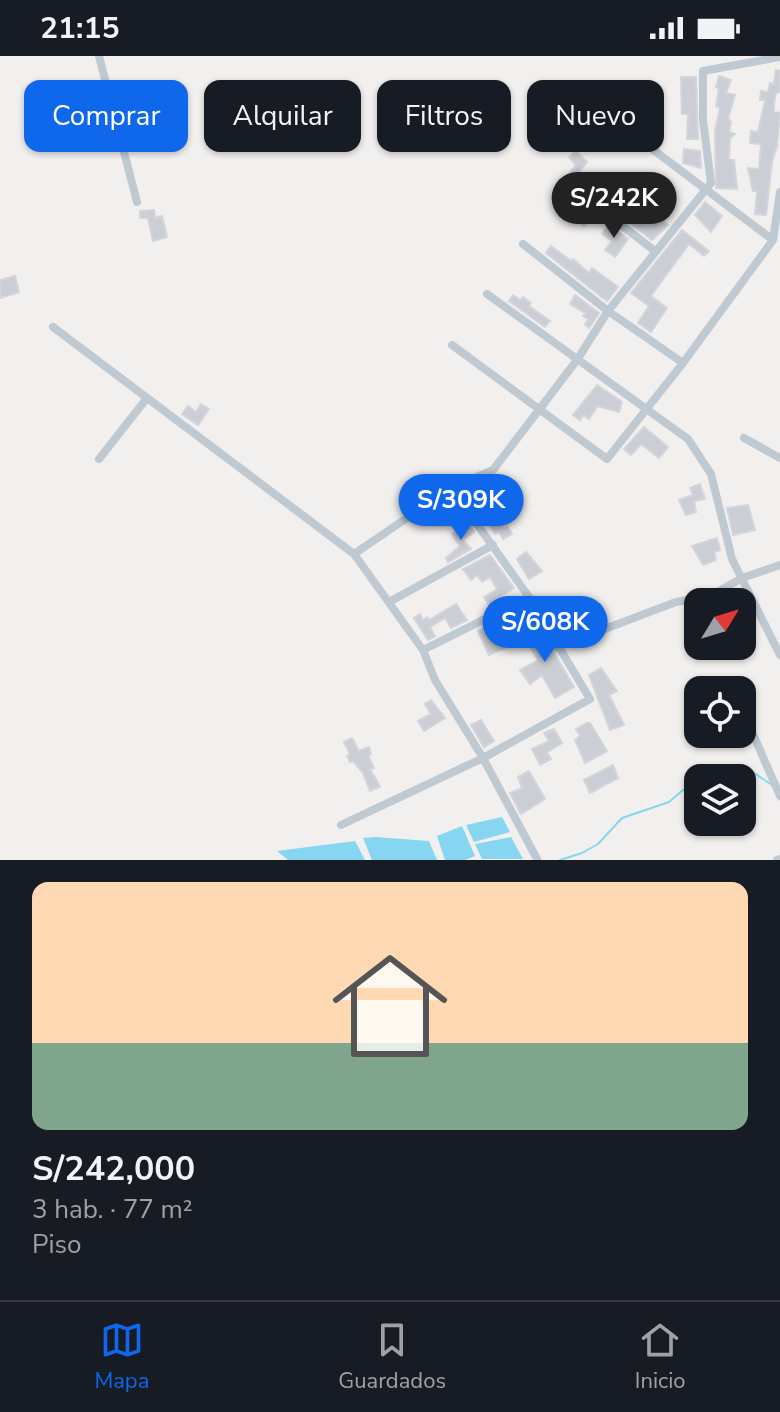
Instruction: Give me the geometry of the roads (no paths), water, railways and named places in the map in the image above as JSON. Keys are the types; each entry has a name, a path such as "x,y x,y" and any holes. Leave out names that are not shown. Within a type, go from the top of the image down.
{"street":[{"path":"99,56 105,80"},
{"path":"354,554 451,488 493,470 577,360 608,311 711,183 703,120 703,71 730,61 780,57"},
{"path":"124,152 137,202"},
{"path":"656,152 773,240"},
{"path":"564,181 655,251"},
{"path":"452,345 607,459 683,363 773,240 780,192"},
{"path":"523,244 608,311 683,363"},
{"path":"487,294 645,411 688,439 711,474 732,559 780,655"},
{"path":"53,327 354,554 423,650 435,680 483,758 537,859"},
{"path":"99,459 147,398"},
{"path":"744,438 780,458"},
{"path":"341,825 483,758 590,699 529,597 451,488"},
{"path":"389,602 493,545"},
{"path":"557,647 676,602 712,595 742,578 780,565"},
{"path":"423,650 529,597"},
{"path":"756,741 780,796"}],"water":[{"path":"502,817 510,832 474,842 466,825"},
{"path":"462,826 475,856 465,860 445,860 437,836"},
{"path":"511,837 523,859 482,859 475,844"},
{"path":"363,838 429,841 437,860 372,860"},
{"path":"355,841 365,860 288,860 277,851"}],"waterway":[{"path":"756,774 772,785"},
{"path":"560,860 598,844 622,818 669,802 684,790"}]}
